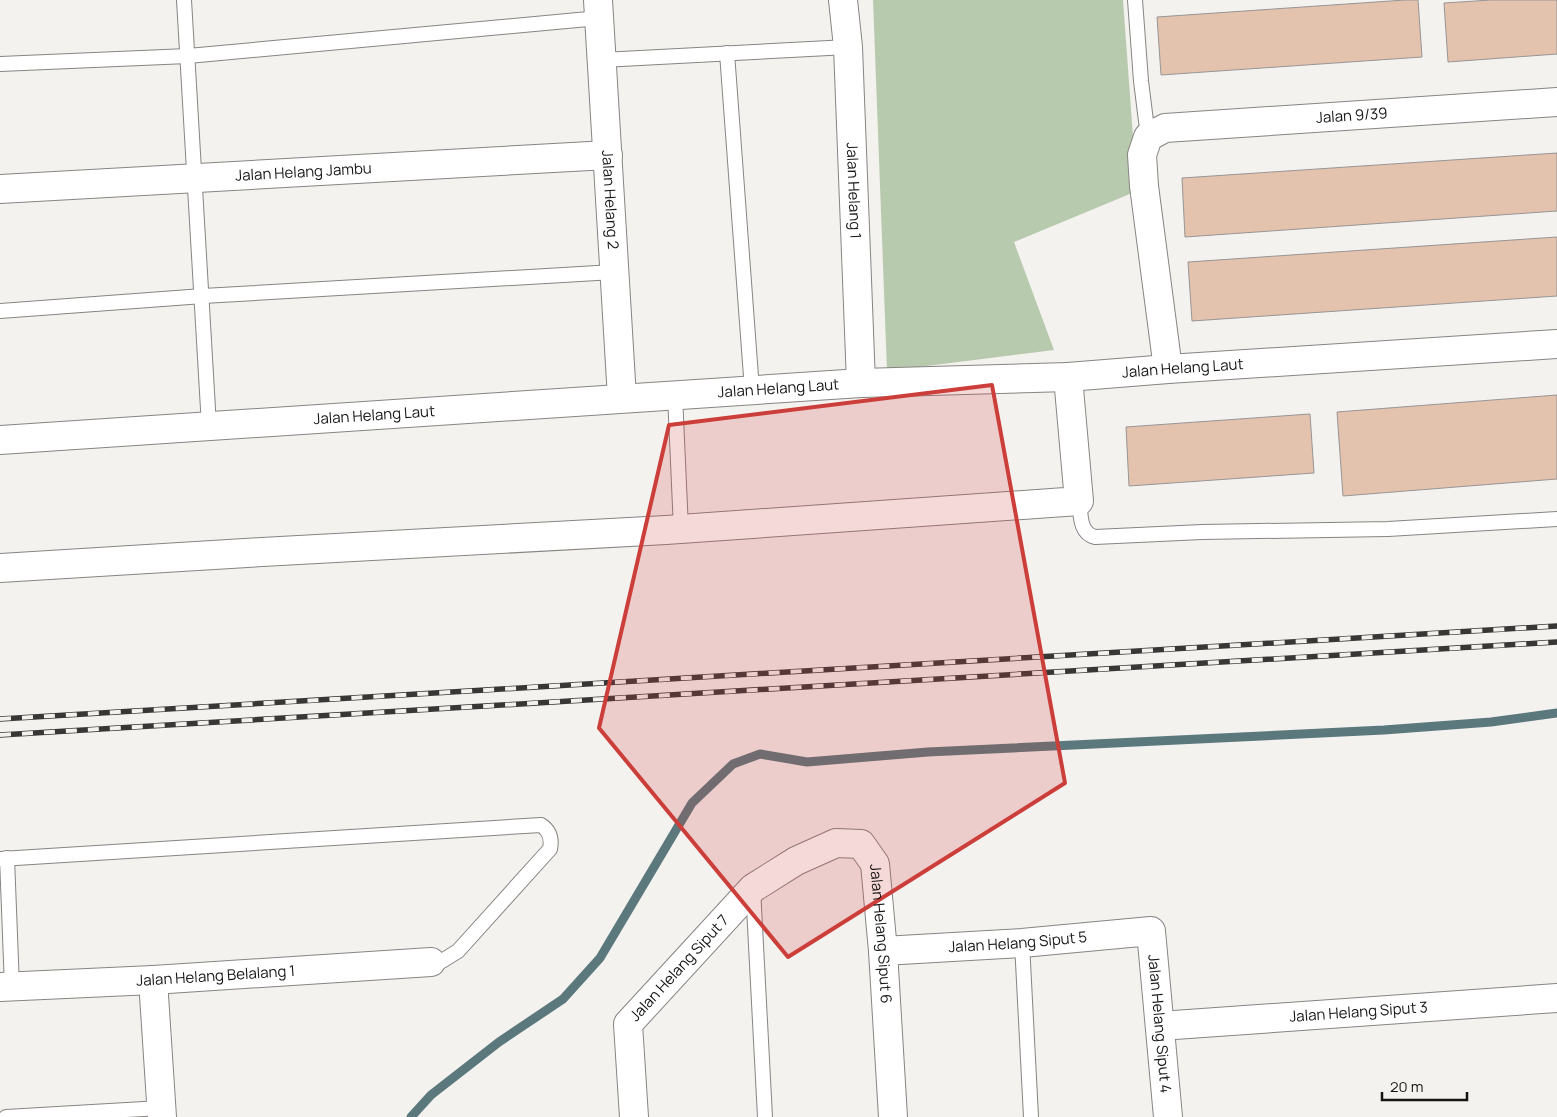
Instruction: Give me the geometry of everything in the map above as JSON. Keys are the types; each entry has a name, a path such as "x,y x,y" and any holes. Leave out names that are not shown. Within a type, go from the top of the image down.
{"street":[{"name":"Jalan Helang 1","path":"843,0 848,47 861,383"},
{"name":"Jalan Helang 2","path":"599,9 622,398"},
{"name":"Jalan 9/39","path":"1148,137 1165,128 1557,102"},
{"path":"1148,137 1142,155 1144,186 1168,369"},
{"name":"Jalan Helang Jambu","path":"0,189 608,155"},
{"name":"Jalan Helang Laut","path":"0,440 861,383 1068,377 1557,344"},
{"path":"0,568 680,529 1079,501 1068,377"},
{"name":"Jalan Helang Siput 6","path":"753,888 796,861 836,842 860,844 875,864 883,951 893,1117"},
{"name":"Jalan Helang Siput 7","path":"634,1117 628,1024 753,888"},
{"name":"Jalan Helang Siput 5","path":"883,951 1022,943 1151,931"},
{"name":"Jalan Helang Siput 4","path":"1151,931 1168,1117"},
{"name":"Jalan Helang Belalang 1","path":"6,987 154,980 431,962"},
{"path":"154,980 162,1112"},
{"name":"Jalan Helang Siput 3","path":"1160,1026 1557,998"}],"lane":[{"path":"184,0 209,426"},
{"path":"1135,0 1148,137"},
{"path":"0,64 188,56 599,9"},
{"path":"602,60 848,47"},
{"path":"727,53 752,390"},
{"path":"0,311 202,296 614,272"},
{"path":"675,395 680,529"},
{"path":"1079,501 1084,529 1088,534 1095,537 1202,532 1388,529 1557,519"},
{"path":"6,987 3,859 541,825 546,828 551,842 550,850 458,951 442,960 431,962"},
{"path":"753,888 765,1117"},
{"path":"1022,943 1031,1117"},
{"path":"6,1117 162,1112"}],"highlighted area":[{"path":"992,385 1065,783 788,957 599,728 669,425"}],"green space":[{"path":"873,0 1123,0 1137,191 1014,242 1054,350 887,371"}],"building":[{"path":"1418,0 1422,57 1161,75 1157,17"},
{"path":"1491,0 1557,0 1557,54 1448,62 1444,3"},
{"path":"1557,153 1557,211 1185,237 1182,178"},
{"path":"1557,237 1557,296 1192,321 1188,262"},
{"path":"1557,395 1557,479 1343,496 1337,412"},
{"path":"1310,414 1314,473 1129,486 1126,427"}],"waterway":[{"path":"411,1117 431,1095 499,1042 563,999 600,958 692,803 733,764 760,754 807,762 928,752 1384,730 1491,722 1557,713"}],"railway":[{"path":"0,719 1557,626"},
{"path":"0,735 1557,642"}]}
